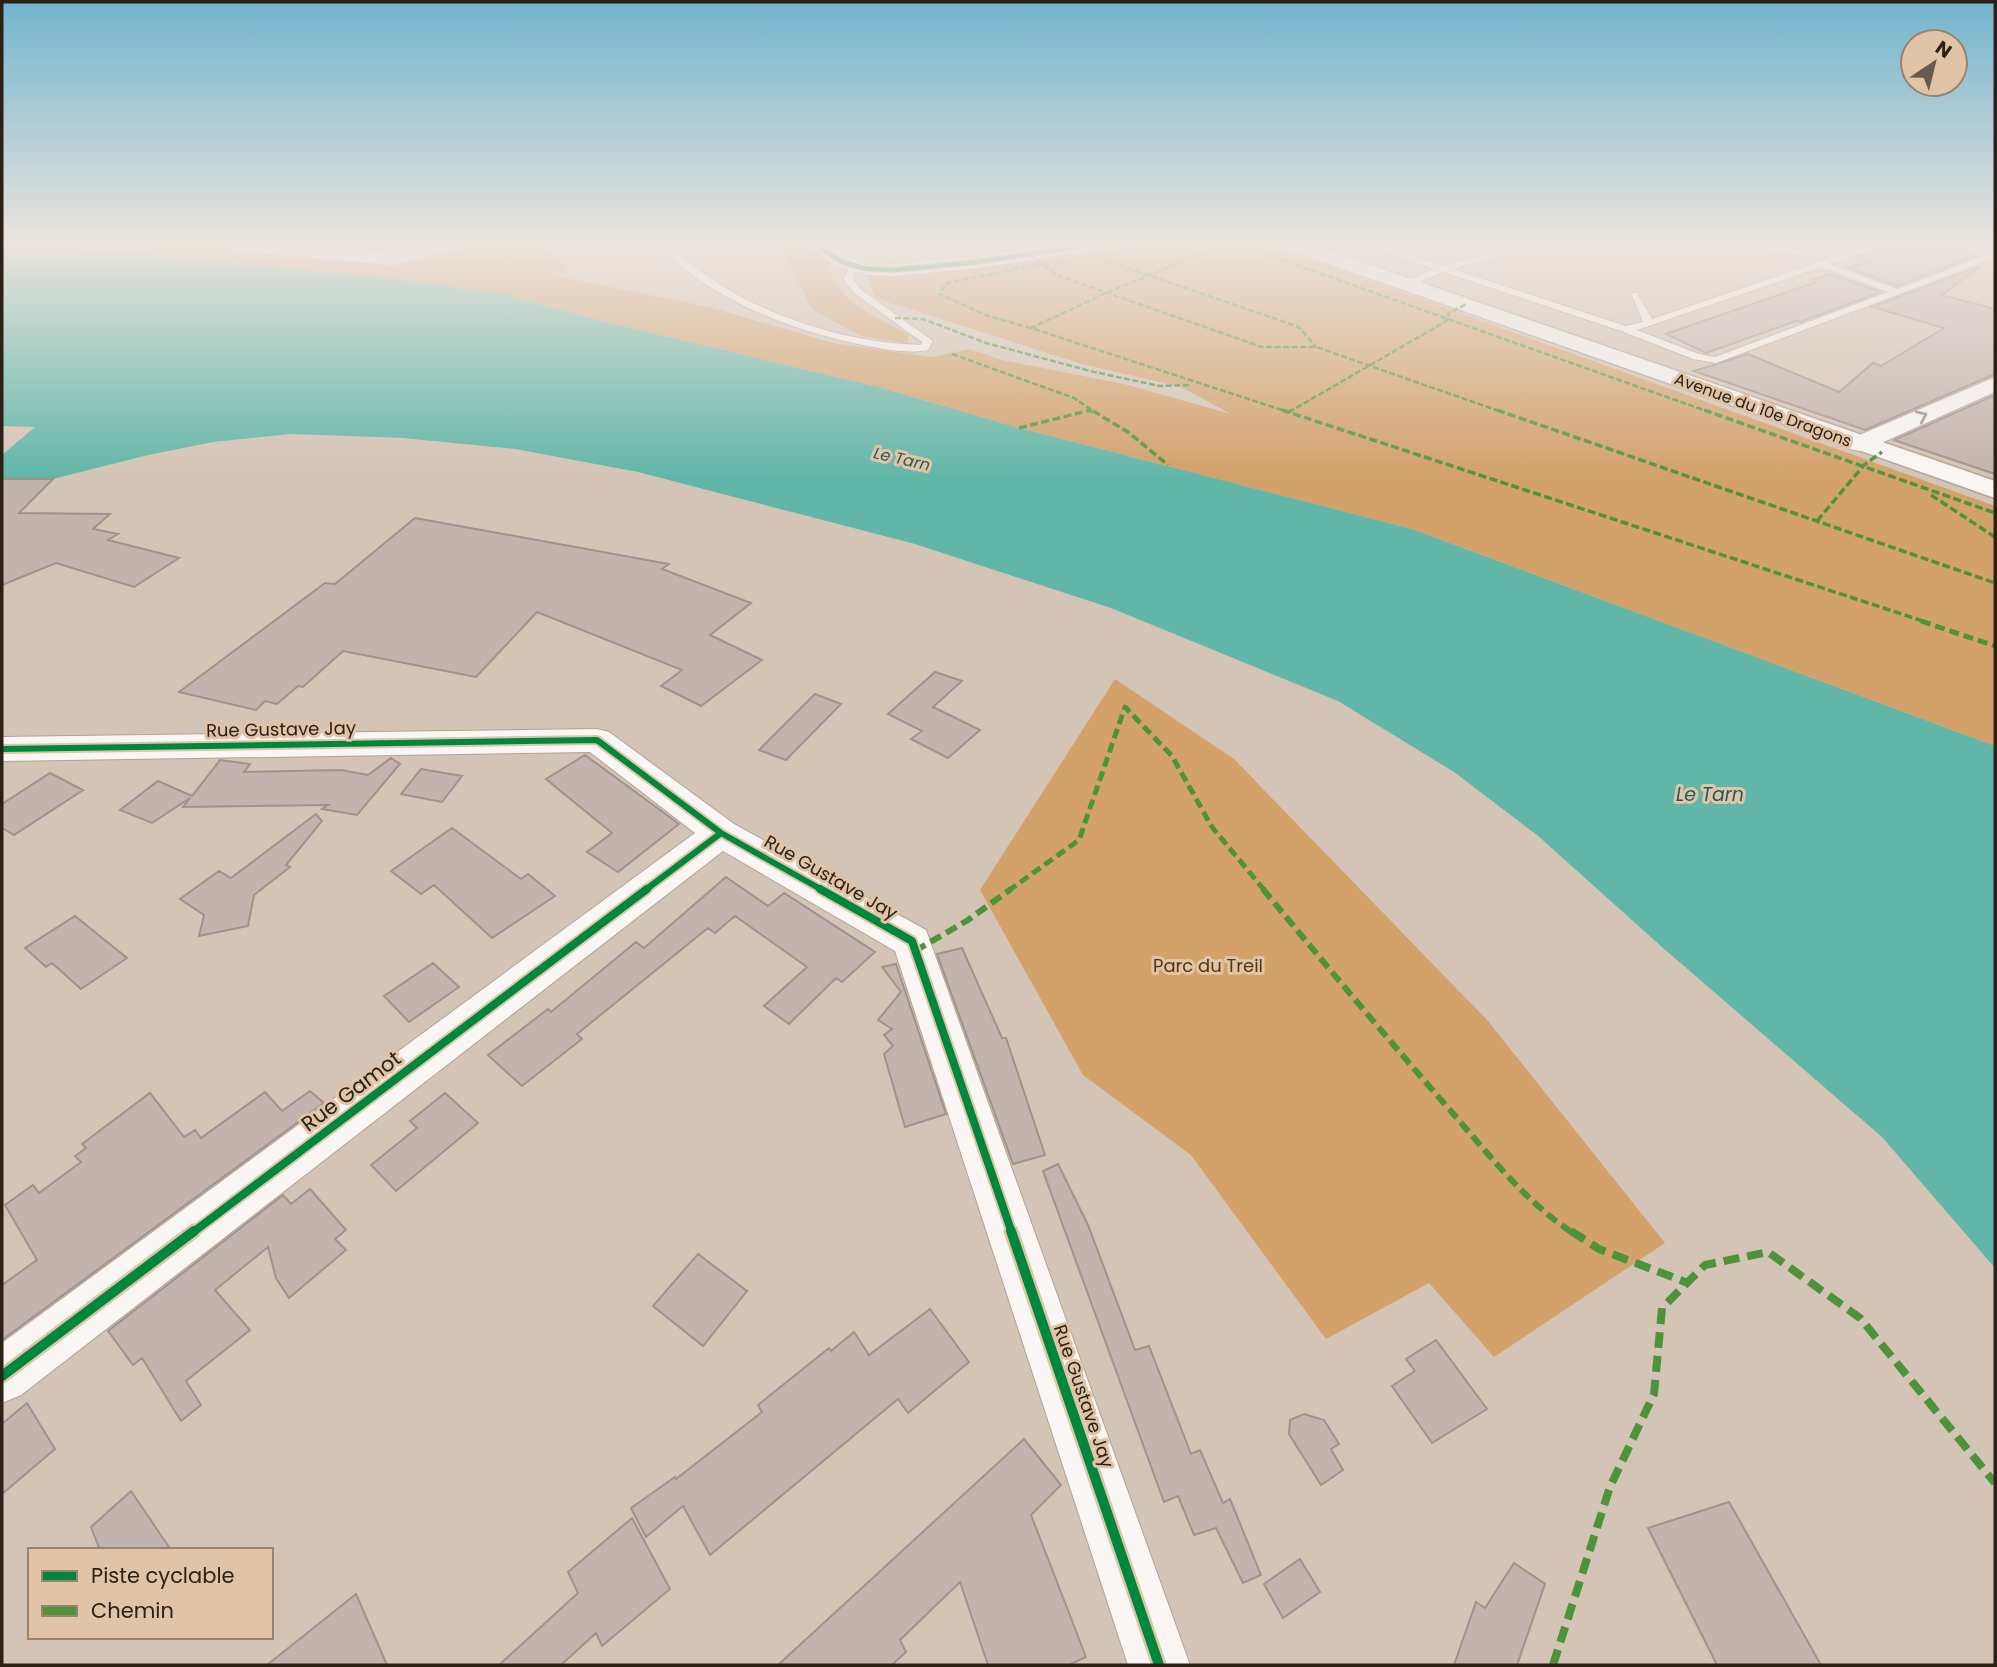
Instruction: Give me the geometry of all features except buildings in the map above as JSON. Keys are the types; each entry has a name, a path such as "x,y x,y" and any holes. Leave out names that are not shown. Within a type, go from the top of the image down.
{"main road":[{"name":"Avenue du 10e Dragons","path":"1516,323 1995,490"}],"street":[{"path":"1859,444 1995,384"},
{"name":"Rue Gustave Jay","path":"2,749 597,740 721,832 912,941 1159,1665"},
{"name":"Rue Gamot","path":"2,1376 721,832"}],"lane":[{"path":"798,323 826,333 900,349 924,348 928,341 902,323"},
{"path":"1606,323 1697,357 1716,360 1816,323"},
{"path":"1625,329 1652,323"}],"green space":[{"path":"609,323 764,323 833,343 931,357 970,349 1002,360 1124,384 1231,414 1181,387 1082,364 953,323 1487,323 1995,506 1995,746 1412,529 1019,428 878,387"},
{"path":"837,323 886,323 909,335 907,343 861,336"},
{"name":"Parc du Treil","path":"1115,679 1234,759 1488,1021 1665,1243 1494,1357 1429,1283 1326,1339 1191,1155 1083,1075 980,890"}],"water":[{"name":"Le Tarn","path":"2,323 609,323 878,387 1019,428 1412,529 1995,746 1995,1268 1882,1137 1537,835 1454,772 1338,701 1111,608 915,544 638,472 515,449 403,438 291,434 213,442 53,479 2,479 2,455 35,427 2,426"}],"marked path":[{"path":"933,323 986,343 1094,372 1160,386 1189,385"},
{"path":"1012,323 1031,328"},
{"path":"1042,323 1031,328 1740,559 1995,646"},
{"path":"1193,323 1262,347 1316,347 1995,583"},
{"path":"1287,323 1299,327 1316,347"},
{"path":"1287,413 1443,323"},
{"path":"1459,323 1995,513"},
{"path":"952,354 1074,398 1093,411 1019,428"},
{"path":"1093,411 1128,432 1168,465"},
{"path":"1817,521 1864,465 1882,452"},
{"path":"1931,495 1995,537"},
{"path":"915,951 968,920 1079,840 1125,707 1172,756 1212,827 1369,1018 1498,1165 1555,1221 1599,1249 1688,1283"},
{"path":"1553,1665 1610,1487 1654,1394 1662,1308 1705,1265 1768,1252 1860,1318 1995,1483"}],"cycle path":[{"path":"2,749 597,740 721,833 912,941 1159,1665"},
{"path":"2,1376 721,833"}]}
